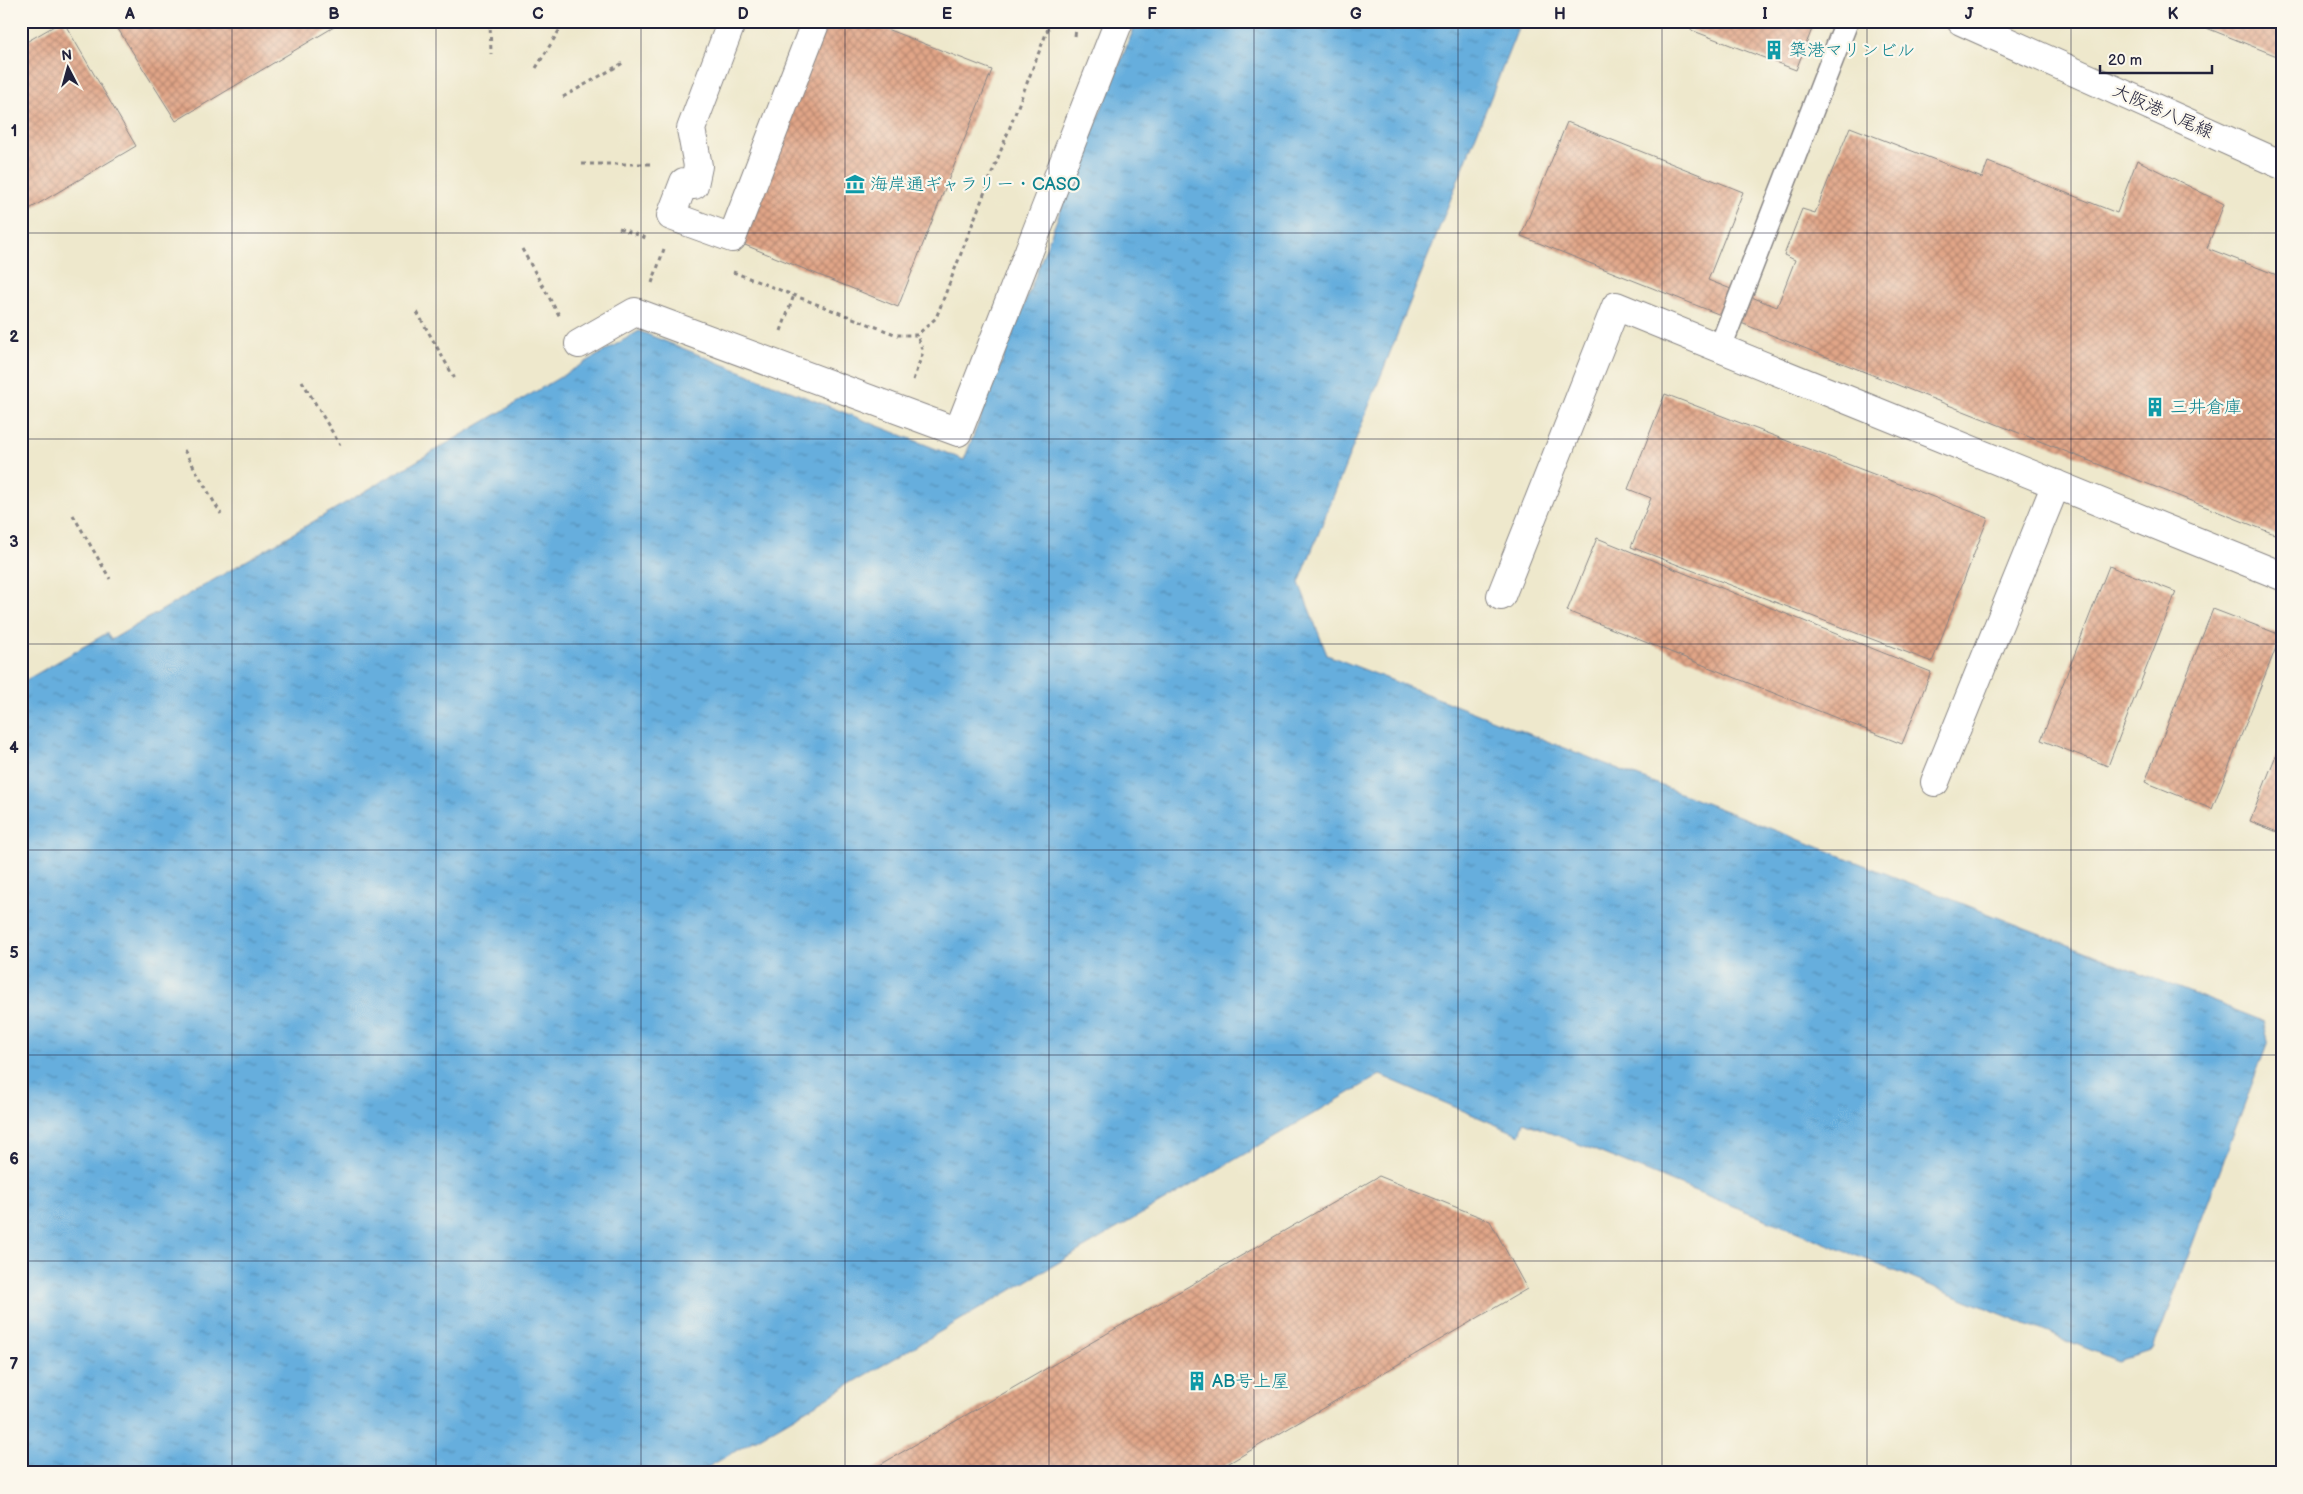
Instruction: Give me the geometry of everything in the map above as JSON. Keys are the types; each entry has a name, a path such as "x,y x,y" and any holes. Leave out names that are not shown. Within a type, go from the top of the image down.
{"street":[{"path":"732,21 691,129 698,166 694,185 684,182 671,216 732,238 816,21"},
{"path":"579,344 635,312 958,432 1120,21"},
{"name":"大阪港八尾線","path":"1961,21 2282,165"},
{"path":"1501,596 1616,306 2282,576"},
{"path":"1934,782 2056,484"}],"lane":[{"path":"1720,348 1846,21"}],"path":[{"path":"490,21 491,54"},
{"path":"536,68 565,21"},
{"path":"729,270 896,335 917,335 936,318 1051,21"},
{"path":"563,97 623,63"},
{"path":"582,164 654,164"},
{"path":"619,228 647,238"},
{"path":"641,314 665,246"},
{"path":"522,249 560,317"},
{"path":"417,312 456,379"},
{"path":"917,335 923,352"},
{"path":"302,381 340,445"},
{"path":"184,450 221,514"},
{"path":"73,515 110,580"}],"water":[{"path":"1137,21 1521,21 1299,583 1327,655 2263,1021 2268,1041 2153,1350 2118,1361 1524,1122 1520,1135 1380,1075 698,1473 21,1473 21,683 107,633 111,640 639,331 964,460 1063,204"}],"building":[{"path":"63,21 136,146 21,214 21,45"},
{"path":"113,21 344,21 176,121"},
{"name":"海岸通ギャラリー・CASO","path":"827,21 866,21 992,70 898,307 740,243"},
{"name":"築港マリンビル","path":"1694,21 1792,21 1812,29 1796,70 1691,30"},
{"path":"2189,21 2282,21 2282,58"},
{"name":"三井倉庫","path":"1567,122 1743,192 1708,280 1777,307 1795,260 1784,255 1802,209 1815,213 1850,127 1982,178 1988,162 2117,213 2137,160 2224,204 2207,248 2282,277 2282,537 1521,236"},
{"path":"1665,394 1988,518 1932,662 1631,547 1651,498 1628,489"},
{"path":"1597,538 1931,672 1902,744 1567,611"},
{"path":"2109,566 2176,592 2108,766 2041,740"},
{"path":"2213,609 2281,635 2212,809 2145,782"},
{"path":"2282,740 2282,834 2250,821"},
{"name":"AB号上屋","path":"1379,1176 1490,1221 1527,1289 1212,1473 866,1473"}],"place":[{"name":"築港マリンビル","path":"1774,50"},
{"name":"海岸通ギャラリー・CASO","path":"855,184"},
{"name":"三井倉庫","path":"2155,407"},
{"name":"AB号上屋","path":"1197,1381"}]}
